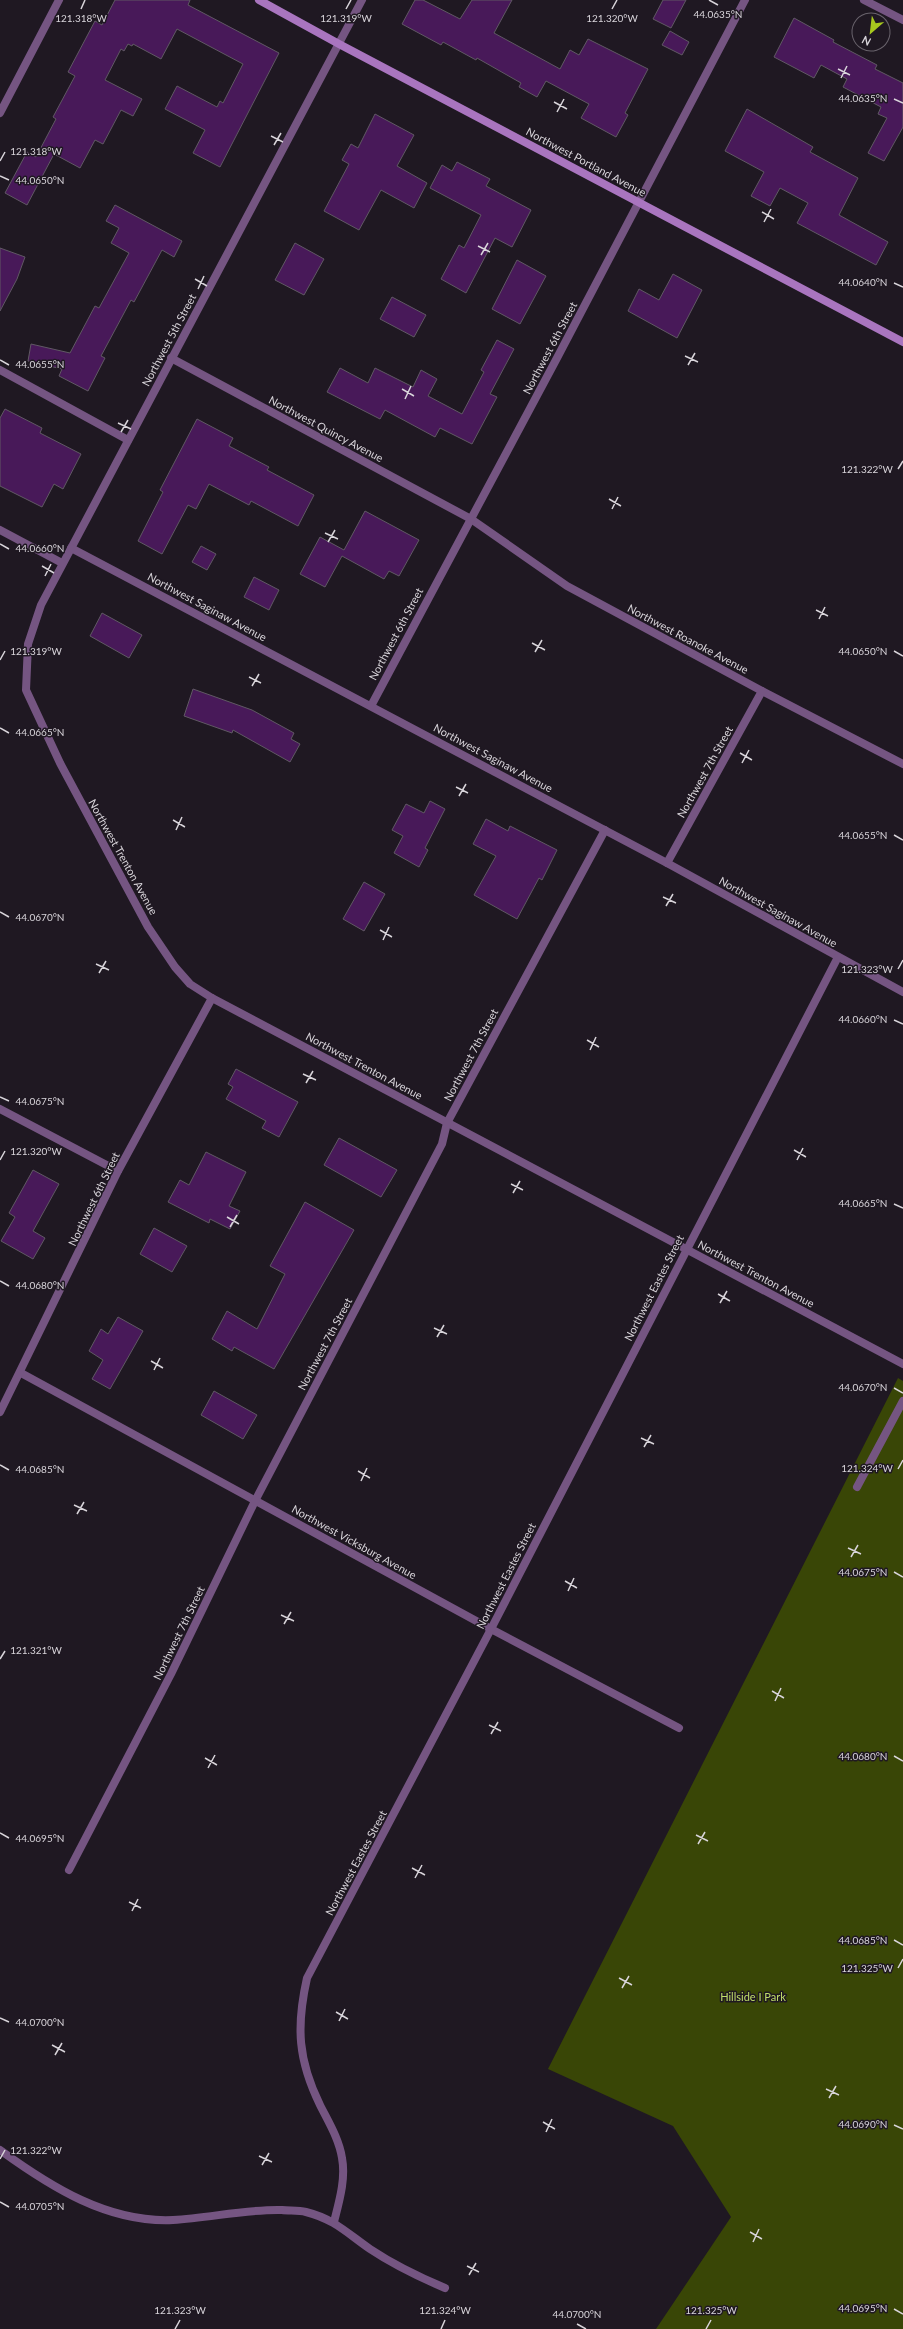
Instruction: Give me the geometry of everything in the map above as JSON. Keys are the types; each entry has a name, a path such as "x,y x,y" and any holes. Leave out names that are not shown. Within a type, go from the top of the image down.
{"street":[{"path":"0,113 59,0"},
{"name":"Northwest Portland Avenue","path":"259,0 339,44 903,342"},
{"name":"Northwest 5th Street","path":"41,605 362,0"},
{"name":"Northwest 6th Street","path":"370,706 557,358 745,0"},
{"path":"864,0 903,20"},
{"name":"Northwest Quincy Avenue","path":"171,358 470,519"},
{"path":"0,370 128,440"},
{"name":"Northwest Roanoke Avenue","path":"470,519 566,586 762,691 903,764"},
{"path":"0,530 62,563"},
{"name":"Northwest Saginaw Avenue","path":"71,548 667,862 903,992"},
{"name":"Northwest Trenton Avenue","path":"41,605 28,644 26,690 60,763 148,927 175,967 190,984 212,998 903,1364"},
{"name":"Northwest 7th Street","path":"667,862 762,691"},
{"name":"Northwest 7th Street","path":"70,1870 171,1674 255,1501 442,1144 447,1123 605,830"},
{"name":"Northwest Eastes Street","path":"334,2222 341,2191 343,2160 338,2140 310,2086 302,2062 299,2032 300,2007 307,1978 491,1629 838,957"},
{"name":"Northwest 6th Street","path":"0,1412 21,1373 118,1171 212,998"},
{"path":"0,1109 118,1171"},
{"name":"Northwest Vicksburg Avenue","path":"21,1373 491,1629 679,1728"},
{"path":"857,1487 903,1401"},
{"path":"0,2150 43,2181 91,2205 138,2216 172,2220 258,2209 304,2211 334,2222 377,2253 409,2272 445,2288"}],"green space":[{"name":"Hillside I Park","path":"898,1378 903,1381 903,2329 656,2329 731,2217 673,2126 548,2069"}],"building":[{"path":"115,0 190,0 188,5 279,53 220,167 193,153 205,130 165,109 177,86 217,107 220,101 223,103 243,64 177,29 161,59 133,44 132,46 128,44 124,51 121,49 105,80 142,99 133,116 121,110 103,144 95,140 80,168 54,154 27,205 5,193 27,152 36,157 56,119 53,117 75,76 68,72 95,21 102,25"},
{"path":"415,0 423,0 460,19 472,0 512,0 494,33 560,69 570,50 579,55 588,39 648,69 625,113 628,115 616,137 581,118 589,104 546,81 537,97 519,87 521,83 477,58 476,60 443,42 441,45 402,24"},
{"path":"663,0 686,0 671,28 653,19"},
{"path":"794,18 834,40 833,42 877,65 875,69 903,83 903,127 884,161 868,153 887,118 878,114 881,107 843,87 847,79 821,65 814,78 774,57"},
{"path":"670,31 689,42 682,55 662,45"},
{"path":"747,109 813,147 810,152 858,178 839,215 888,242 876,265 797,223 808,203 780,188 770,206 751,196 764,172 725,151"},
{"path":"375,114 414,135 397,166 427,183 414,208 381,190 359,230 324,211 349,164 342,160 351,144 358,148"},
{"path":"457,162 490,179 486,186 531,210 512,247 495,238 466,293 441,279 459,245 464,248 481,215 430,188 442,165 452,171"},
{"path":"115,205 182,241 174,257 162,250 134,302 131,300 101,356 105,358 88,391 59,376 62,369 28,361 31,344 70,353 95,306 99,308 129,253 111,243 119,228 106,221"},
{"path":"295,243 324,259 304,295 275,280"},
{"path":"0,248 25,257 17,279 0,311"},
{"path":"517,260 546,276 520,324 492,309"},
{"path":"673,274 702,290 677,338 628,311 639,289 659,300"},
{"path":"392,297 426,315 414,337 380,319"},
{"path":"497,340 514,349 490,394 497,397 472,444 440,428 435,437 385,410 380,419 327,392 340,368 368,383 375,368 413,387 421,370 437,379 428,396 462,414 484,372 481,370"},
{"path":"5,409 42,428 40,433 81,454 63,489 54,484 42,507 0,486 0,418"},
{"path":"197,419 233,438 229,446 269,467 267,470 314,495 298,526 251,501 249,505 209,484 196,509 188,505 162,554 138,541 163,492 160,490"},
{"path":"365,511 419,540 399,576 389,571 384,579 342,556 325,587 300,574 320,537 344,550"},
{"path":"201,546 216,554 207,570 192,562"},
{"path":"254,577 279,590 269,610 244,597"},
{"path":"102,613 142,635 129,658 90,636"},
{"path":"193,689 252,710 294,733 291,739 300,744 290,762 233,730 232,733 184,716"},
{"path":"430,801 445,809 425,848 428,850 419,867 394,853 403,836 392,830 406,804 424,813"},
{"path":"486,819 508,831 510,826 557,850 542,880 539,878 517,919 474,895 496,856 473,844"},
{"path":"364,882 385,894 364,931 343,919"},
{"path":"236,1069 298,1102 279,1137 262,1128 266,1121 226,1099 233,1087 228,1084"},
{"path":"339,1138 397,1170 381,1197 324,1165"},
{"path":"206,1152 246,1172 229,1206 240,1211 230,1229 210,1219 209,1223 168,1202 180,1180 189,1185"},
{"path":"33,1170 59,1184 33,1231 45,1238 33,1259 1,1241 15,1217 9,1213"},
{"path":"305,1202 354,1230 274,1369 234,1347 232,1351 212,1339 227,1311 257,1329 285,1274 270,1266"},
{"path":"154,1228 187,1246 172,1272 140,1254"},
{"path":"118,1317 143,1331 110,1389 92,1379 103,1360 89,1351 101,1329 108,1334"},
{"path":"214,1391 257,1415 243,1439 201,1415"}]}
